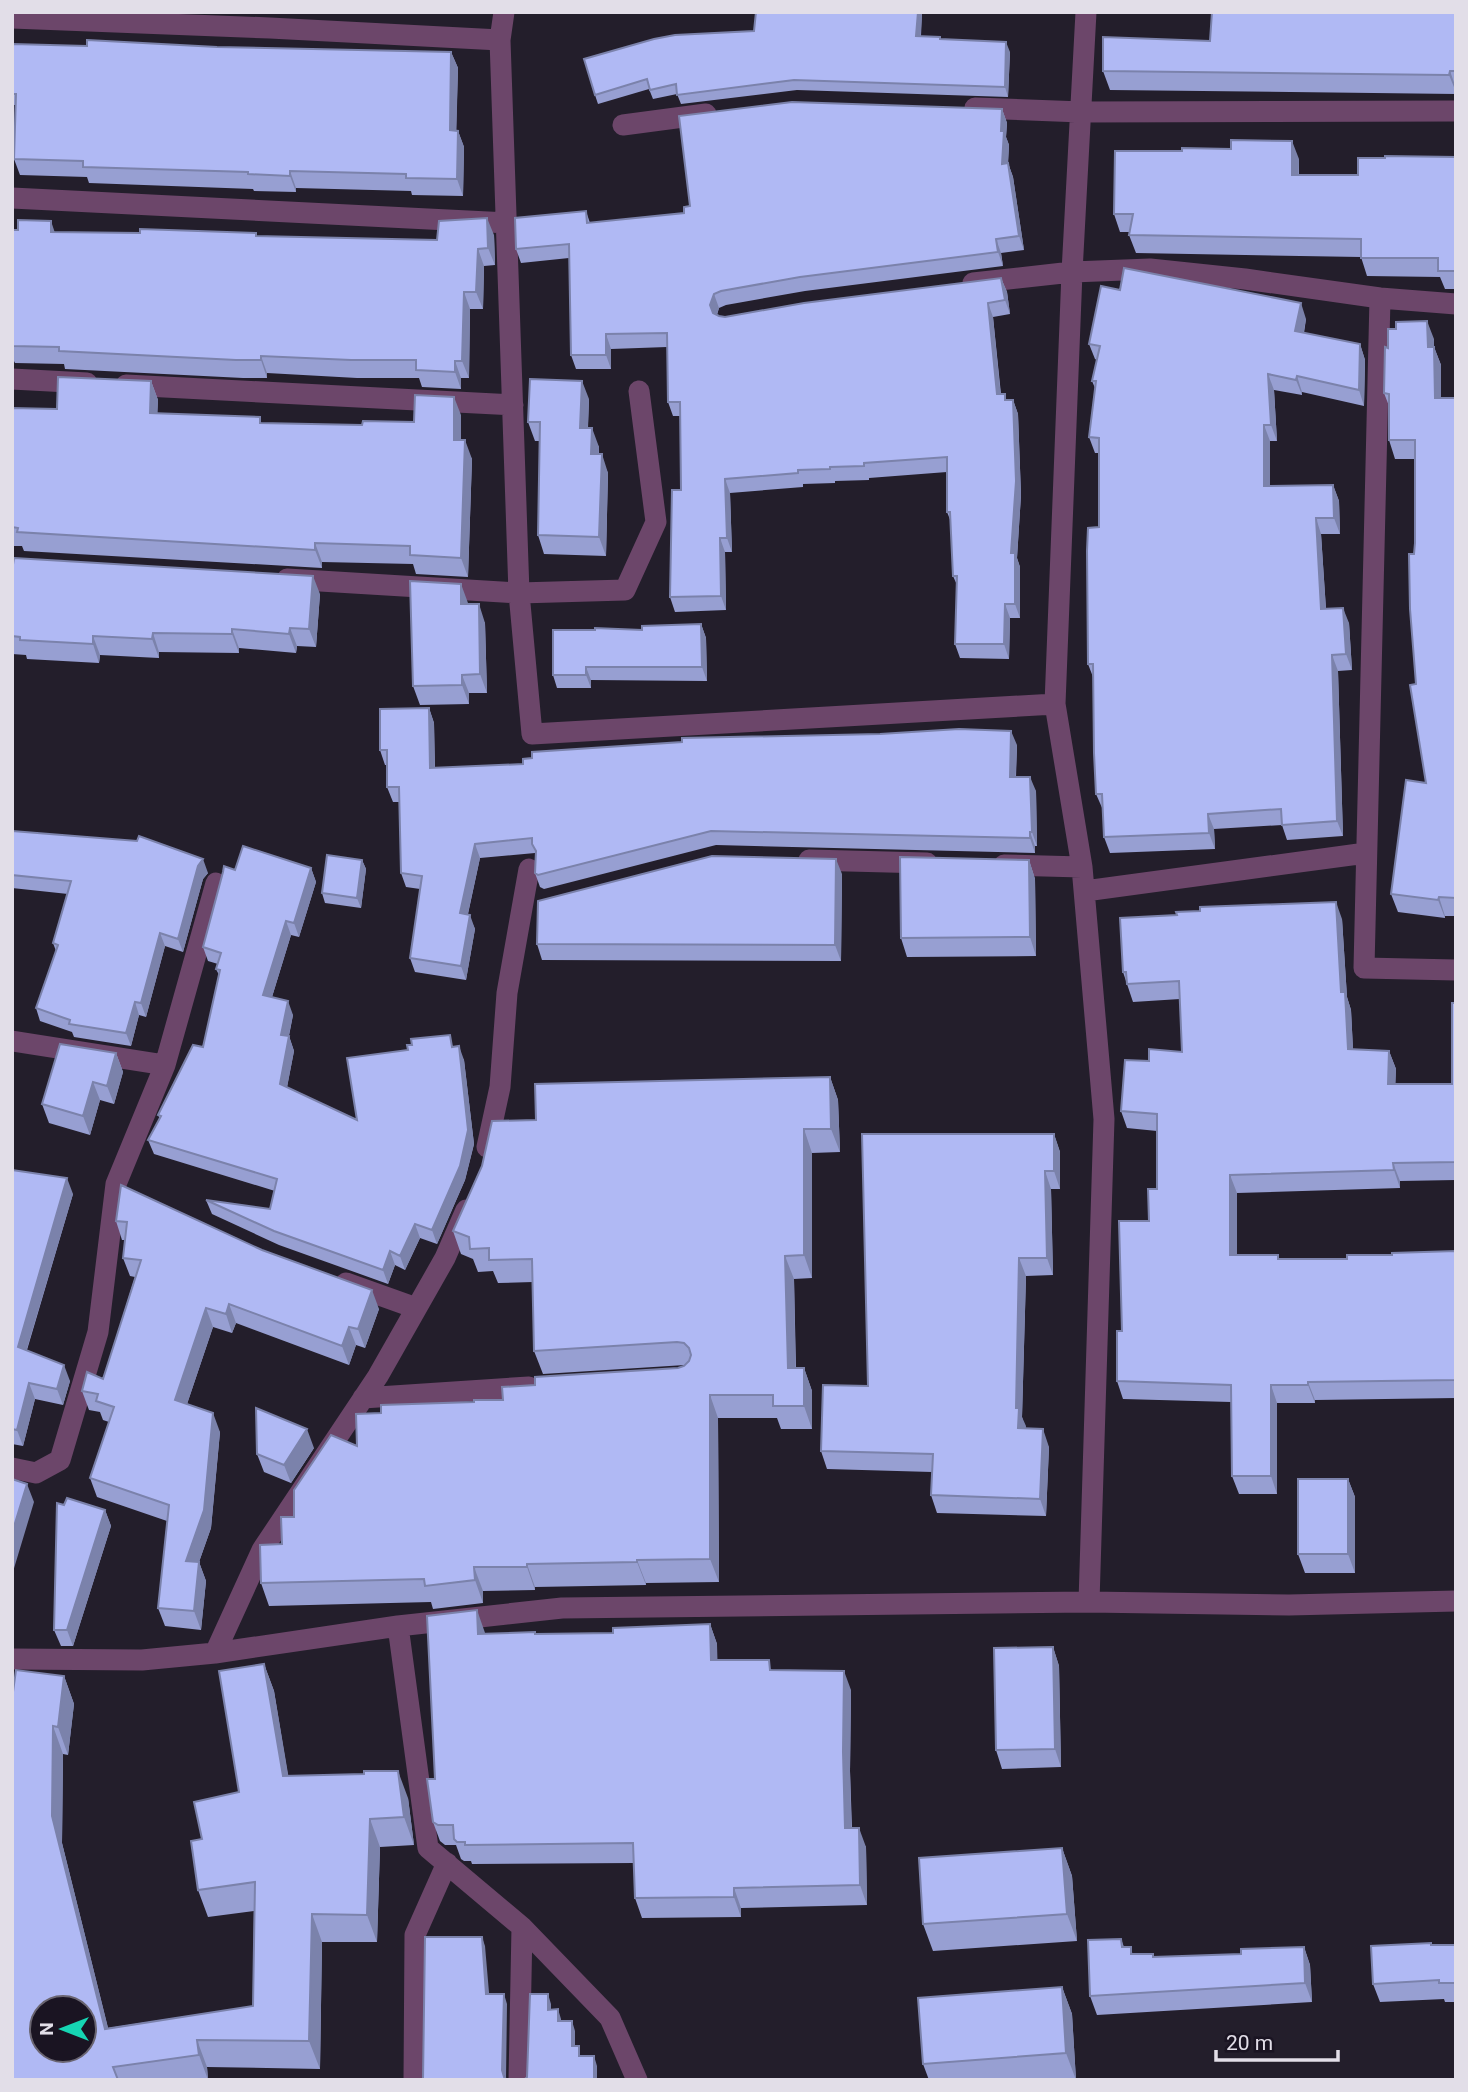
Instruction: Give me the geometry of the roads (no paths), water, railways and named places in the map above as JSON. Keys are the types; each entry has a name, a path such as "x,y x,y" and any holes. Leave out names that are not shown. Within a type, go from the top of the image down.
{"street":[{"path":"504,12 500,40 519,593 532,734 1055,704"},
{"path":"1086,12 1072,272 1055,704 1083,867 1104,1119 1089,1602"},
{"path":"12,18 270,20 500,40"},
{"path":"955,107 1082,111 1456,111"},
{"path":"622,125 730,111"},
{"path":"12,198 508,223"},
{"path":"956,285 1072,272 1150,269 1380,298 1456,304"},
{"path":"1380,298 1364,968 1456,971"},
{"path":"12,379 513,405"},
{"path":"273,578 519,593 625,590 656,522 639,391"},
{"path":"1085,891 1366,853"},
{"path":"784,860 947,863"},
{"path":"988,864 1083,867"},
{"path":"481,1172 500,1087 506,993 529,869"},
{"path":"12,1468 36,1473 60,1460 98,1332 116,1184 164,1065 216,883"},
{"path":"522,908 548,901"},
{"path":"12,1041 164,1065"},
{"path":"116,1184 141,1195"},
{"path":"215,1653 262,1550 363,1398 445,1258 472,1197"},
{"path":"326,1275 416,1308"},
{"path":"363,1398 551,1386"},
{"path":"12,1659 142,1660 215,1653 398,1626 562,1608 1089,1602 1289,1605 1456,1601"},
{"path":"398,1626 428,1848 522,1927 610,2018 637,2080"},
{"path":"414,2080 415,1935 447,1863"},
{"path":"519,2080 522,1927"}]}
